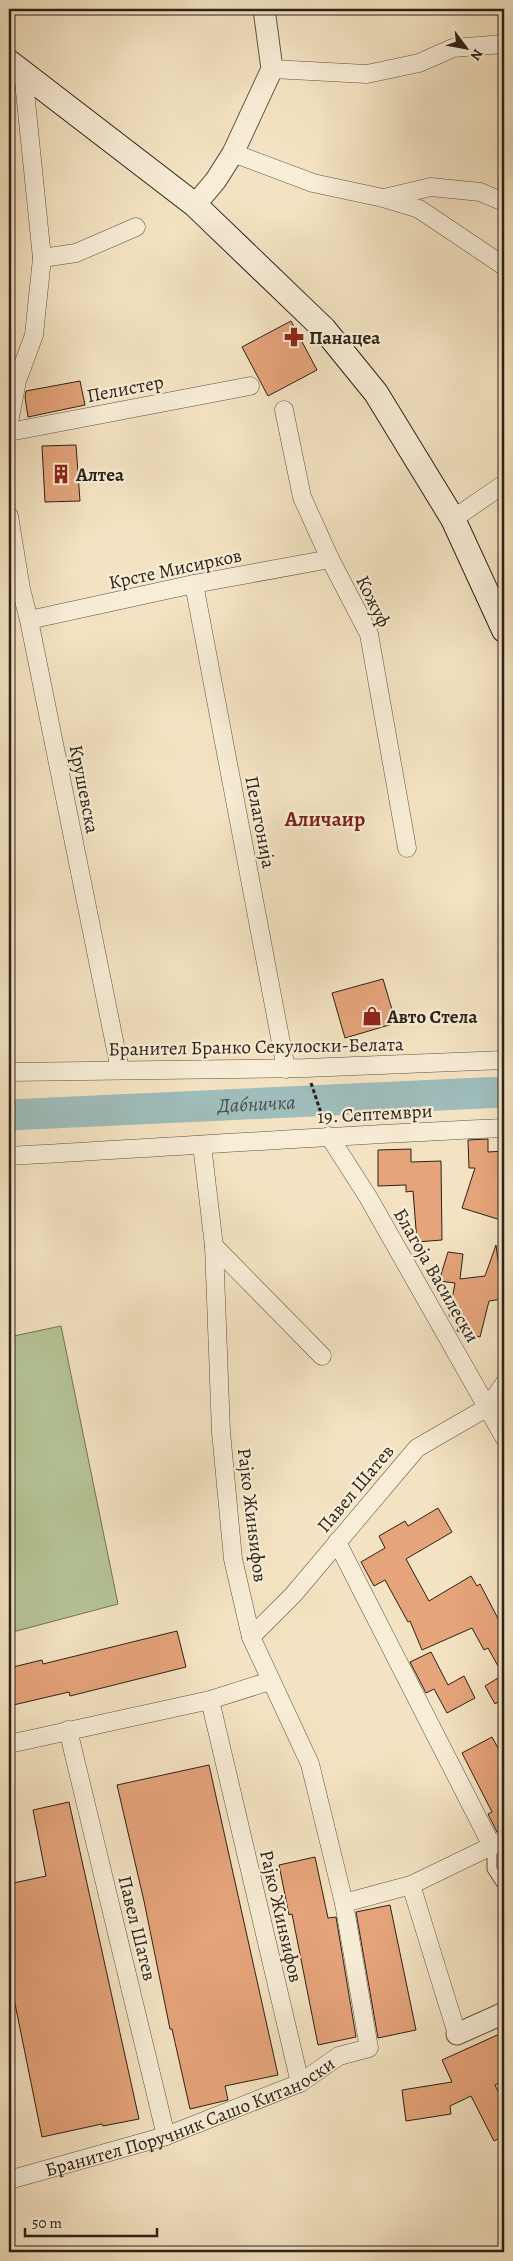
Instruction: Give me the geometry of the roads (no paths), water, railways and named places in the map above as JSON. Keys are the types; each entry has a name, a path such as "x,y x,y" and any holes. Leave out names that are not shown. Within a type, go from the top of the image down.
{"main road":[{"path":"16,67 195,205 324,330 376,394 453,519 504,630"}],"street":[{"path":"195,205 216,180 233,153 272,69 264,9"},
{"path":"272,69 367,74 419,64 453,48 504,44"},
{"path":"9,422 17,381 34,335 42,258 16,67"},
{"path":"233,153 314,183 383,198 419,209 504,266"},
{"path":"383,198 430,187 480,192 504,202"},
{"path":"42,258 76,253 136,227"},
{"name":"Пелистер","path":"9,432 250,386"},
{"name":"Кожуф","path":"284,410 302,497 330,559 369,634 407,848"},
{"path":"453,519 504,484"},
{"name":"Крушевска","path":"9,516 15,590 29,620 120,1070"},
{"name":"Крсте Мисирков","path":"29,620 194,584 330,559"},
{"name":"Пелагонија","path":"194,584 286,1069"},
{"name":"Бранител Бранко Секулоски-Белата","path":"9,1072 286,1069 504,1060"},
{"name":"19. Септември","path":"9,1156 202,1146 329,1136 504,1128"},
{"name":"Благоја Василески","path":"329,1136 368,1197 504,1437"},
{"name":"Рајко Жинѕифов","path":"202,1146 214,1246 221,1432 234,1559 252,1637 270,1681 310,1764 344,1903 369,2048"},
{"path":"214,1246 322,1356"},
{"name":"Павел Шатев","path":"252,1637 293,1595 417,1448 488,1407 504,1384"},
{"path":"338,1542 498,1843 411,1885 344,1903"},
{"path":"9,1744 210,1700 270,1681"},
{"name":"Рајко Жинѕифов","path":"210,1700 300,2083"},
{"name":"Павел Шатев","path":"68,1730 166,2136"},
{"path":"411,1885 457,2034 504,2013"},
{"name":"Бранител Поручник Сашо Китаноски","path":"9,2177 166,2136 300,2083 339,2056 369,2048"}],"lane":[{"path":"498,1843 492,1869 501,1883 504,1881"}],"waterway":[{"name":"Дабничка","path":"9,1115 504,1092"}],"place":[{"name":"Панацеа","path":"294,337"},
{"name":"Алтеа","path":"61,474"},
{"name":"Авто Стела","path":"372,1016"}],"district":[{"name":"Аличаир","path":"325,819"}]}
